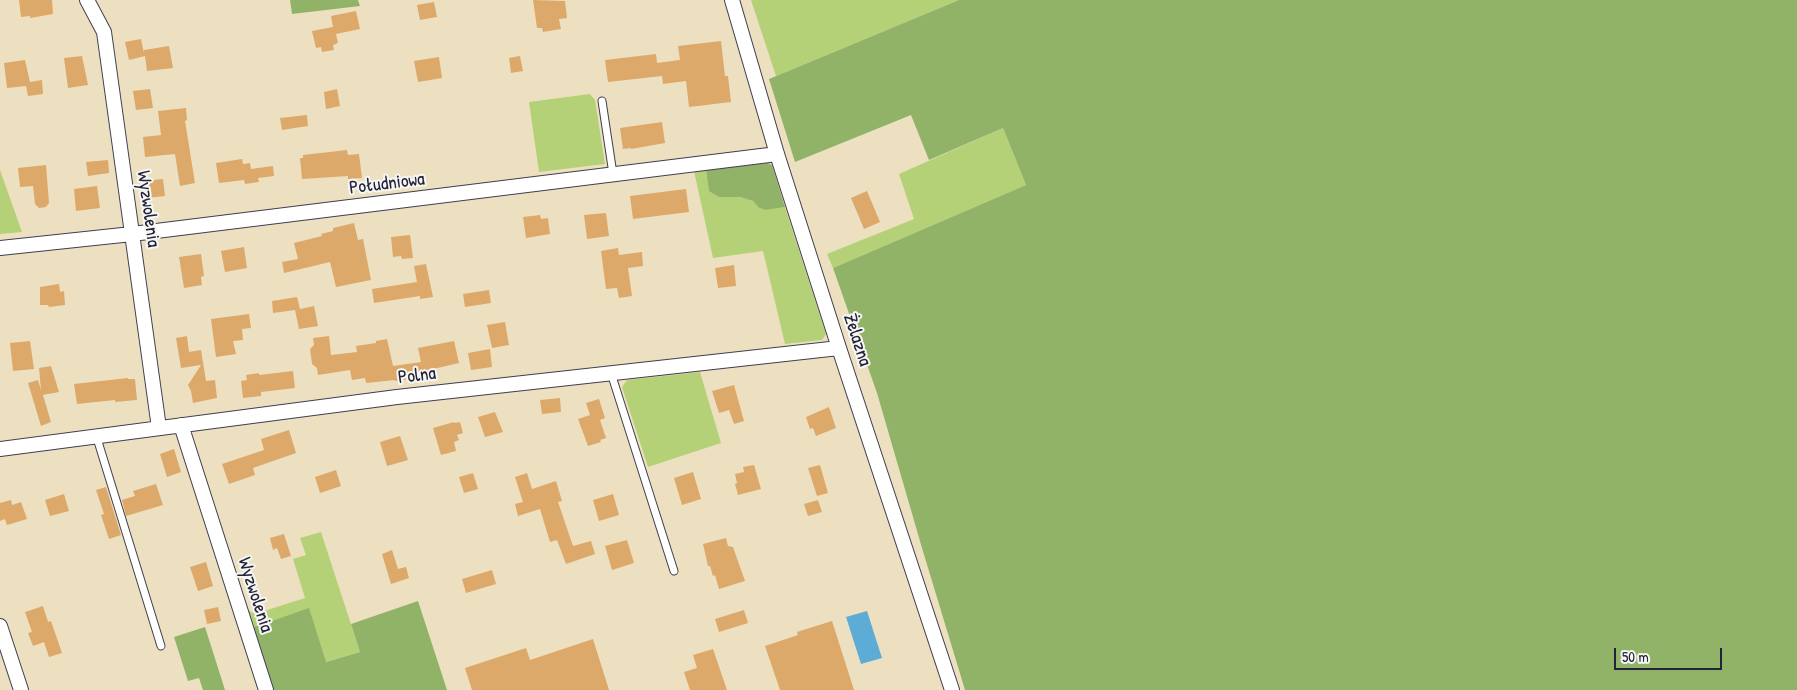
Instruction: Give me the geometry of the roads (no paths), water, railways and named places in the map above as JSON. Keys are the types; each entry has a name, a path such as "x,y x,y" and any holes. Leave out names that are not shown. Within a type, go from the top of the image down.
{"street":[{"name":"Wyzwolenia","path":"87,0 104,32 159,428"},
{"name":"Żelazna","path":"732,0 839,348 952,690"},
{"name":"Południowa","path":"0,248 132,234 778,154"},
{"name":"Polna","path":"0,449 397,397 839,348"},
{"name":"Wyzwolenia","path":"181,425 266,690"},
{"path":"0,626 21,690"}],"lane":[{"path":"602,101 612,174"},
{"path":"611,372 674,571"},
{"path":"96,435 161,646"}],"water":[{"path":"867,611 882,658 861,664 846,617"}]}
